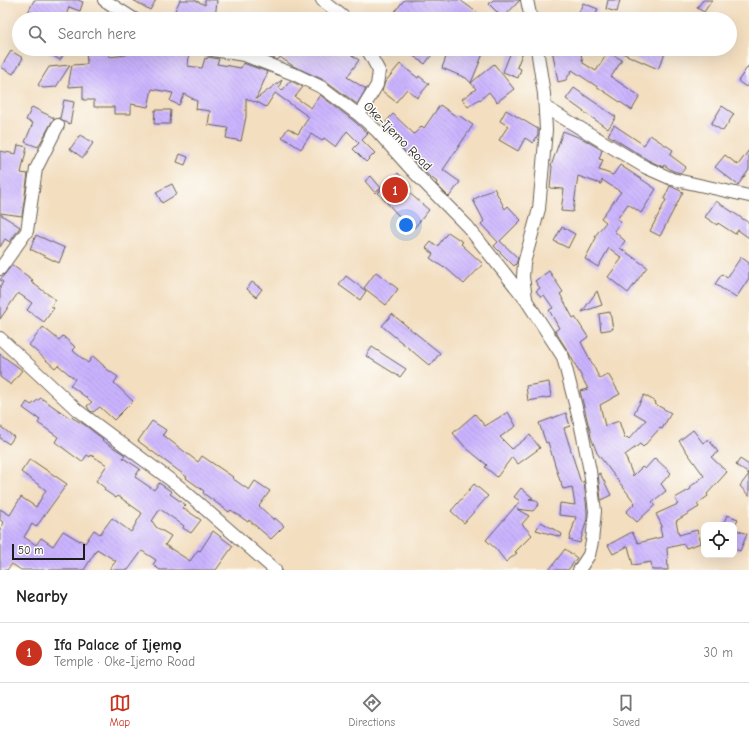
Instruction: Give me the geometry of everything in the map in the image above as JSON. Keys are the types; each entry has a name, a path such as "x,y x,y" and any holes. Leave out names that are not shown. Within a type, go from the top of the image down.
{"street":[{"path":"104,0 123,12"},
{"path":"322,0 337,12"},
{"path":"527,0 530,12"},
{"name":"Oke-Ijemo Road","path":"247,56 296,75 322,88 359,115 377,131 411,170 468,228 526,300 563,357 581,427 590,471 595,511 589,556 579,570"},
{"path":"359,115 377,85 379,72 371,56"},
{"path":"526,300 523,276 524,263 539,209 546,130 545,107 538,56"},
{"path":"545,107 644,167 672,179 749,196"},
{"path":"0,270 27,231 36,169 58,125"},
{"path":"0,338 77,410 180,487 275,570"}],"building":[{"path":"34,0 78,0 83,2 80,11 69,7 67,12 28,12"},
{"path":"133,0 156,0 150,10"},
{"path":"180,0 195,0 205,5 205,0 217,0 216,12 174,12"},
{"path":"404,0 460,0 476,12 395,12"},
{"path":"493,0 520,0 509,12 497,12 489,4"},
{"path":"608,0 620,0 617,12 606,9"},
{"path":"703,0 712,0 704,12 697,8"},
{"path":"583,3 598,9 597,12 579,12"},
{"path":"11,51 12,56 20,56 23,58 13,74 1,67"},
{"path":"53,56 63,56 60,60"},
{"path":"86,56 189,56 188,66 202,68 205,58 207,59 208,57 219,59 217,64 241,68 243,63 268,72 256,99 282,80 279,87 282,91 290,81 293,82 303,87 295,97 311,108 320,95 354,121 368,134 362,140 375,153 366,162 353,149 359,143 347,131 336,147 324,138 322,141 311,134 301,149 282,137 288,128 298,134 309,117 275,93 266,107 246,98 246,117 241,141 226,138 228,128 208,125 210,111 196,109 197,101 184,94 179,105 170,101 173,93 152,89 148,107 131,104 131,114 114,114 114,107 94,107 94,100 83,100 83,86 69,87 72,65 87,64"},
{"path":"267,56 353,56 359,60 347,77 366,89 357,104 326,81 293,66 280,57 278,60"},
{"path":"413,56 431,56 425,64"},
{"path":"446,56 482,56 471,83 466,78 442,68"},
{"path":"509,56 521,56 517,67 521,69 518,78 503,72"},
{"path":"553,56 582,56 583,63 596,71 605,56 615,56 622,60 611,77 640,96 632,110 572,70 566,80 558,82"},
{"path":"629,56 664,56 658,69"},
{"path":"400,64 418,78 419,76 429,84 417,98 407,89 396,102 382,91 385,82"},
{"path":"494,64 514,89 497,102 489,92 480,100 479,99 468,107 462,99 476,89 471,83"},
{"path":"70,65 56,87 43,88 38,85 49,67"},
{"path":"749,65 749,82 746,87 738,81"},
{"path":"574,88 616,117 608,129 566,99"},
{"path":"64,100 74,102 70,124 60,118"},
{"path":"440,105 457,117 458,115 473,125 443,170 460,182 449,197 436,184 437,182 416,164 382,126 393,114 414,134 422,126 424,128"},
{"path":"722,106 734,114 723,131 711,124"},
{"path":"32,107 54,118 38,147 25,142 33,123 26,120"},
{"path":"155,110 171,110 170,124 154,124"},
{"path":"506,110 538,129 538,135 533,143 525,138 518,151 499,140 508,126 500,121"},
{"path":"614,125 644,145 650,135 673,150 670,155 686,167 681,173 673,171 664,165 663,167 648,160 608,135"},
{"path":"563,131 583,139 602,150 599,159 603,160 599,170 613,175 620,165 656,189 641,213 628,204 617,219 621,221 614,231 625,241 620,248 647,267 628,293 608,277 622,258 609,248 598,267 585,259 596,238 595,236 606,222 601,218 621,192 602,180 601,184 578,176 573,212 561,211 564,189 550,188 551,166"},
{"path":"80,135 93,143 83,158 70,149"},
{"path":"18,145 27,147 21,173 28,174 22,216 0,213 0,151 16,154"},
{"path":"749,150 749,170 738,185 715,167 725,155 738,165"},
{"path":"180,154 188,157 185,165 177,162"},
{"path":"398,173 411,187 407,191 429,210 414,228 397,214 378,193"},
{"path":"371,176 381,188 375,193 365,181"},
{"path":"172,184 177,194 162,203 156,192"},
{"path":"670,186 683,192 660,236 650,231 666,200 664,199"},
{"path":"494,188 505,209 508,206 521,220 500,241 518,258 514,266 494,246 498,242 481,224 484,221 473,200"},
{"path":"716,201 749,223 749,238 738,230 735,234 705,217"},
{"path":"0,214 20,227 10,242 5,239 0,247"},
{"path":"562,227 575,234 568,248 554,241"},
{"path":"448,232 463,242 461,244 483,264 464,284 445,267 444,268 430,258 433,254 426,248 431,242 437,247"},
{"path":"36,235 65,248 59,263 30,249"},
{"path":"741,257 749,263 749,278 736,298 715,284 722,274 727,278"},
{"path":"12,265 33,280 31,282 56,300 51,306 54,308 44,322 27,310 32,303 18,293 0,319 0,287 3,282 0,280"},
{"path":"549,271 563,292 560,294 573,318 575,317 588,337 581,342 600,379 608,374 620,394 600,405 605,426 619,421 625,439 627,437 629,439 646,420 634,413 644,395 656,402 655,404 671,413 662,429 660,428 643,447 640,444 625,455 633,476 642,467 645,469 655,458 671,473 661,484 666,491 652,502 655,505 637,522 626,512 635,503 597,453 591,437 580,391 588,389 569,353 555,331 559,328 549,310 553,308 544,295 541,297 536,291 540,288 535,281"},
{"path":"376,272 398,289 386,305 364,288"},
{"path":"346,276 366,291 360,300 339,285"},
{"path":"252,282 262,289 256,297 247,289"},
{"path":"597,291 602,305 582,312"},
{"path":"610,312 613,329 601,331 599,314"},
{"path":"392,314 440,353 430,366 382,326"},
{"path":"43,327 59,340 63,336 75,347 72,350 88,363 93,356 104,367 118,377 114,383 133,401 114,420 100,407 93,412 90,411 87,406 92,402 70,385 75,379 58,365 55,368 29,345"},
{"path":"372,347 406,369 400,377 366,356"},
{"path":"0,354 22,370 11,385 0,377"},
{"path":"549,382 551,397 528,401 526,386"},
{"path":"41,398 70,418 71,417 85,425 103,439 102,440 125,455 123,458 140,469 135,477 154,490 159,483 172,492 170,494 186,505 183,508 201,520 191,533 183,528 184,526 160,509 152,521 156,527 171,536 165,545 190,561 198,550 200,551 213,531 233,546 216,570 160,570 153,565 156,560 142,551 128,570 109,570 116,561 97,549 84,570 21,570 12,564 7,570 0,570 0,529 4,523 0,520 0,509 10,515 21,497 36,507 46,490 21,472 30,459 67,484 36,527 32,524 24,537 36,545 41,538 53,546 63,531 85,543 94,530 100,534 112,518 131,532 142,513 118,496 116,498 104,490 105,488 96,481 107,465 91,455 90,457 87,455 82,462 55,442 58,437 38,423 40,420 23,408 27,402 31,405"},
{"path":"508,412 516,426 500,437 512,449 530,435 540,448 518,464 512,457 497,477 485,467 487,465 465,447 453,433 475,414 485,426"},
{"path":"566,413 570,426 564,428 581,483 584,481 587,519 580,543 569,540 576,517 559,515 560,503 575,505 572,487 563,489 548,442 546,443 539,423"},
{"path":"152,421 166,430 163,435 198,462 202,456 249,490 255,481 270,491 259,506 274,520 275,518 284,526 271,539 249,520 248,522 231,510 229,512 203,493 204,491 186,478 187,477 138,441"},
{"path":"0,426 14,437 9,444 0,438"},
{"path":"693,430 703,443 708,439 718,452 711,457 727,472 707,494 708,496 697,504 699,507 676,521 679,535 697,530 701,543 686,548 684,544 667,548 668,570 652,570 651,562 633,565 628,546 613,554 608,545 632,532 638,543 662,537 660,527 662,526 656,514 678,504 675,498 691,489 690,487 704,476 679,441"},
{"path":"740,459 749,465 749,474 736,465"},
{"path":"600,473 611,495 601,500 598,474"},
{"path":"749,474 749,496 740,486"},
{"path":"474,484 488,496 464,523 451,511"},
{"path":"521,488 533,498 529,499 536,500 539,504 533,511 517,509 529,516 522,524 532,535 515,552 517,553 506,562 496,549 486,540 520,501 514,497"},
{"path":"727,515 738,519 736,522 724,522"},
{"path":"541,522 562,534 561,537 536,530"},
{"path":"737,530 747,534 740,551 737,550"},
{"path":"565,549 577,558 568,570 549,570"}],"place":[{"name":"Ifa Palace of Ijẹmọ","path":"395,190"}]}
